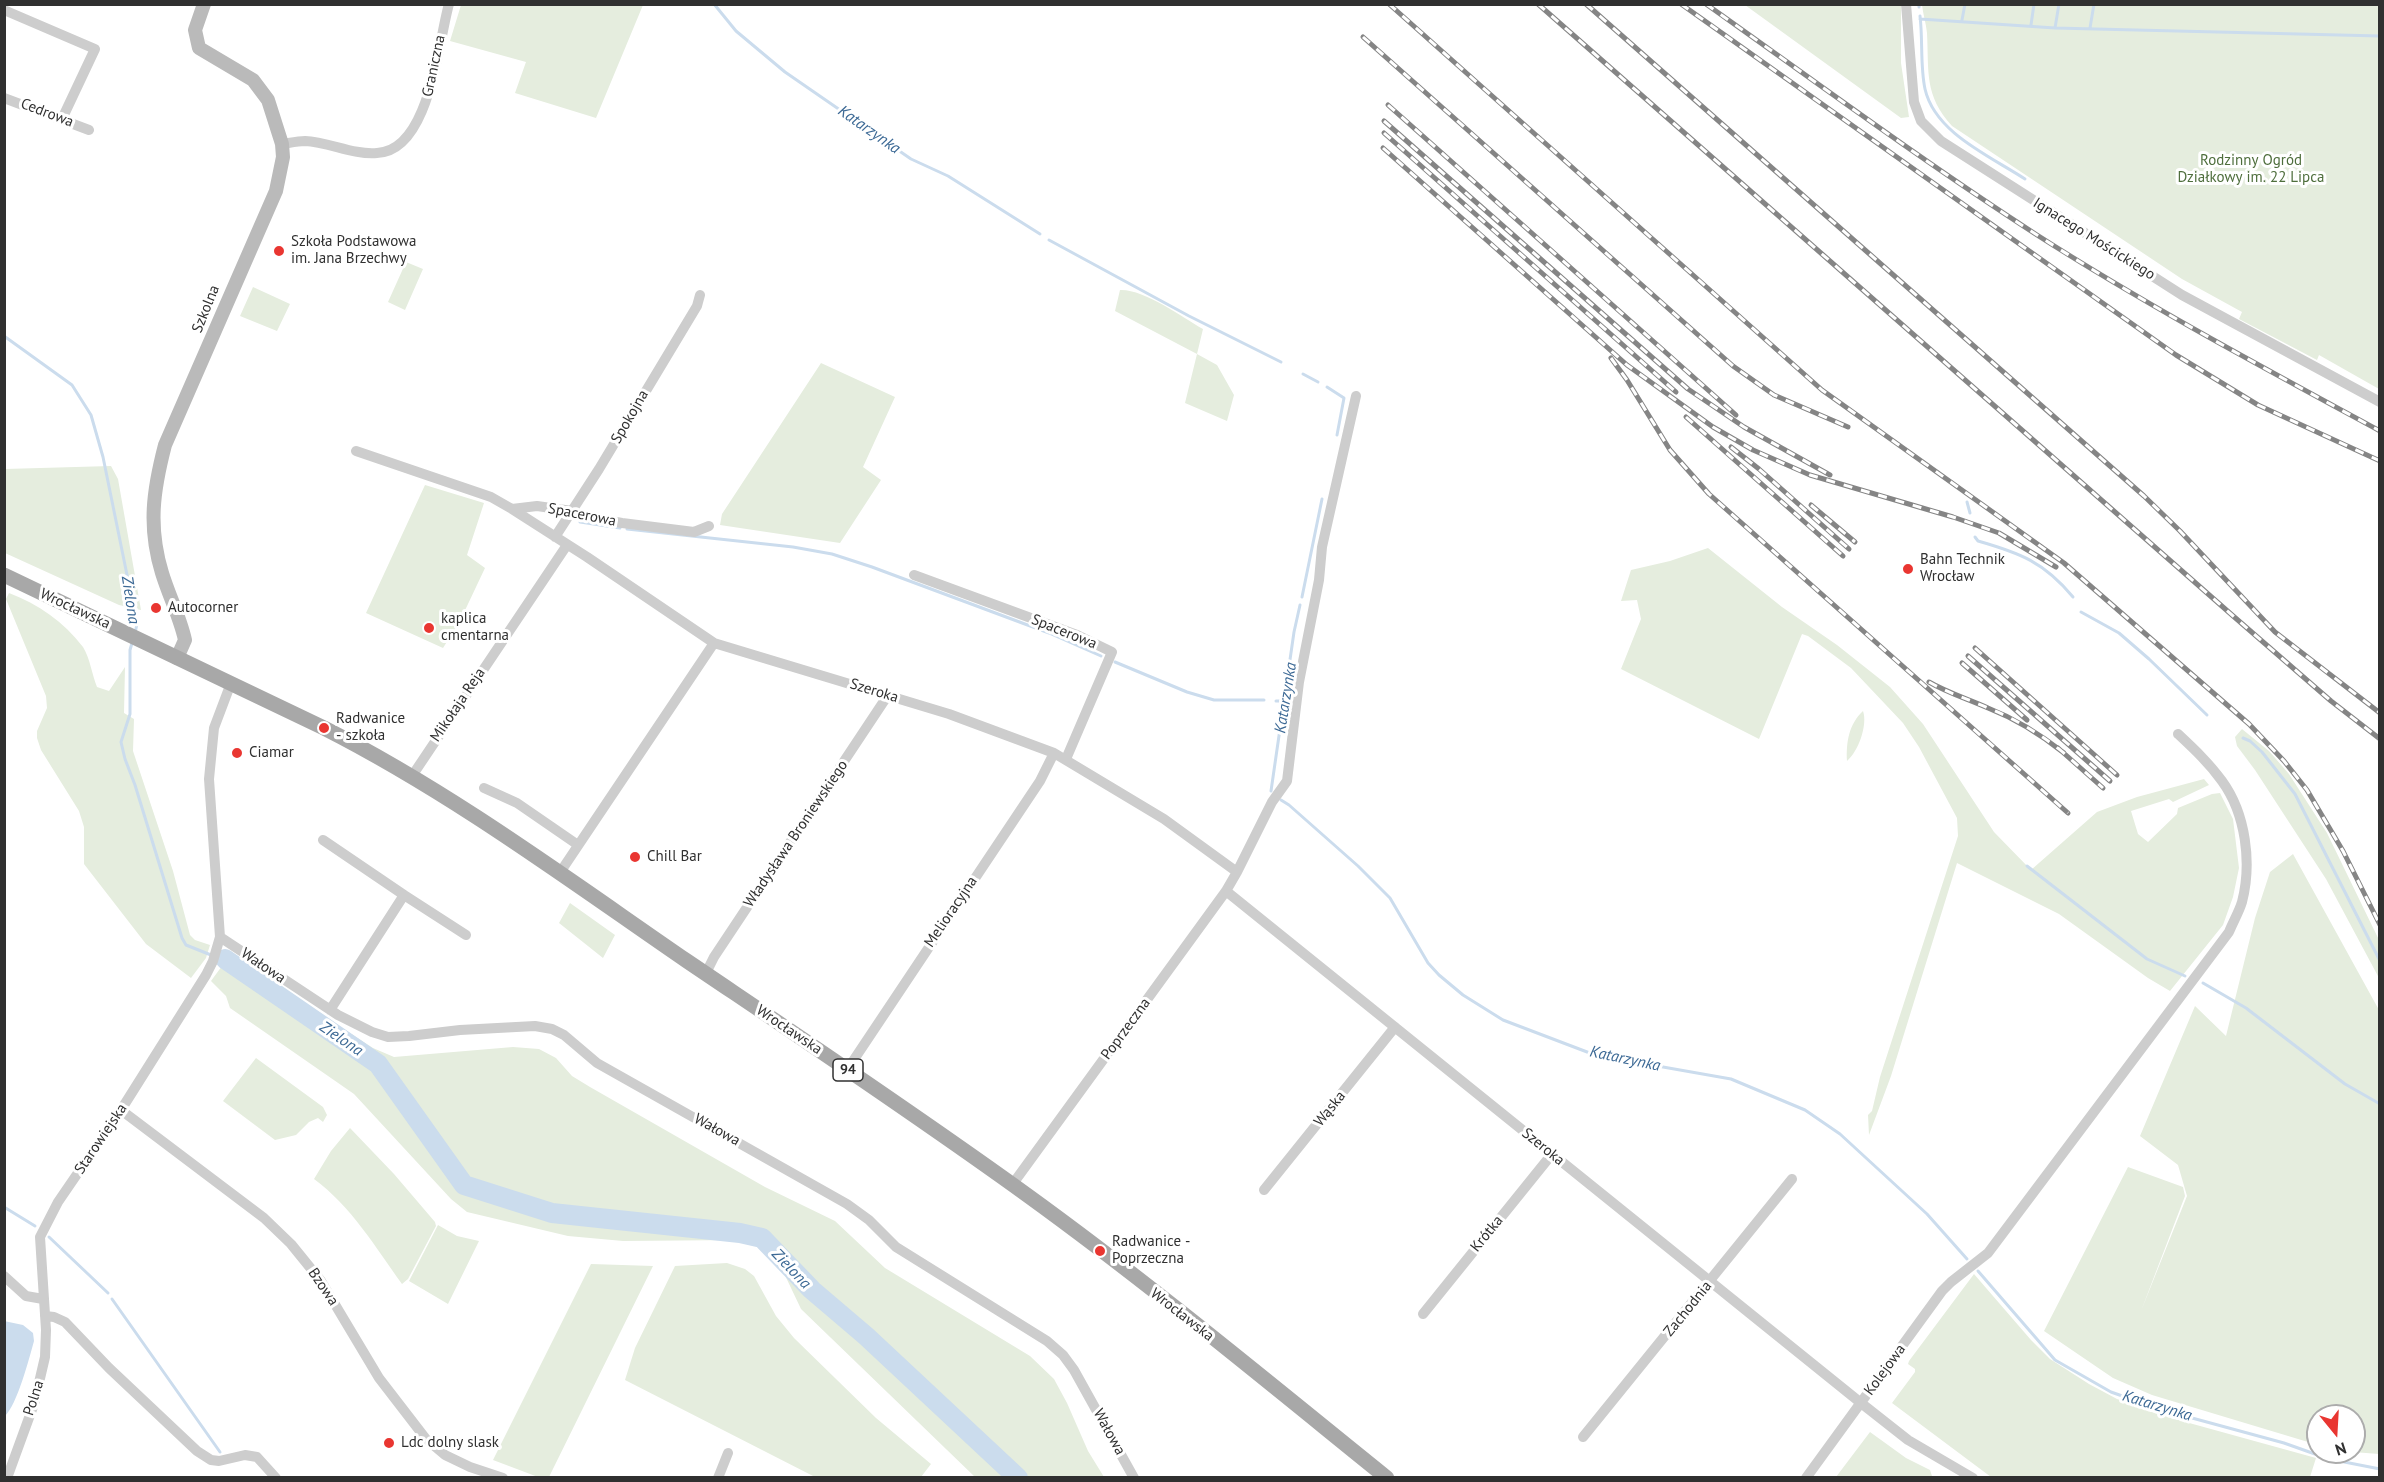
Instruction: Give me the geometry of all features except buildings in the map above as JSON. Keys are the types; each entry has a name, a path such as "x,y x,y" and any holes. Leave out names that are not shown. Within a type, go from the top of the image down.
{"main road":[{"name":"Wrocławska","path":"4,575 177,658"},
{"name":"94","path":"177,658 231,683"},
{"name":"Wrocławska","path":"231,683 373,753 412,776 706,973 1012,1185 1166,1302 1387,1478"}],"street":[{"name":"Szkolna","path":"177,658 185,640 163,574 152,525 158,471 165,445 276,191 283,157 274,114 258,85 199,48 195,30 204,4"},
{"name":"Graniczna","path":"282,144 305,141 369,153 380,153 393,148 416,125 424,108 435,77 441,31 449,4"},
{"name":"Ignacego Mościckiego","path":"1906,4 1914,102 1922,121 1941,141 2182,296 2379,402"},
{"path":"4,10 95,49 62,119"},
{"name":"Cedrowa","path":"4,98 89,130"},
{"name":"Spokojna","path":"555,537 599,470 697,306 700,295"},
{"name":"Poprzeczna","path":"1012,1185 1226,891 1272,802 1287,781 1299,682 1319,580 1322,547 1356,396"},
{"path":"356,451 491,497 512,509"},
{"name":"Spacerowa","path":"512,509 537,506 572,511 593,518 684,531 701,531 709,526"},
{"name":"Szeroka","path":"512,509 714,643 965,719 1054,753 1164,819 1237,872"},
{"name":"Mikołaja Reja","path":"412,776 567,545"},
{"name":"Spacerowa","path":"914,575 1077,635 1112,652 1066,759"},
{"path":"559,874 714,643"},
{"name":"Starowiejska","path":"45,1316 40,1237 44,1226 189,1004 213,961 219,942 209,779 214,728 231,683"},
{"name":"Władysława Broniewskiego","path":"706,973 714,957 888,696"},
{"name":"Kolejowa","path":"1806,1478 1942,1291 1988,1253 2229,932 2242,903 2247,870 2245,841 2236,806 2223,782 2206,760 2178,734"},
{"name":"Melioracyjna","path":"847,1070 1040,781 1054,753"},
{"path":"484,788 518,803 578,845"},
{"path":"323,840 466,935"},
{"name":"Szeroka","path":"1226,891 1908,1440 1957,1473 1973,1478"},
{"path":"334,1013 404,895"},
{"name":"Wałowa","path":"219,942 334,1013 372,1032 388,1037 502,1026 535,1026 552,1029 564,1035 597,1063 847,1204 869,1220 896,1247 1047,1341 1063,1355 1074,1370 1134,1478"},
{"name":"Wąska","path":"1264,1190 1395,1028"},
{"name":"Bzowa","path":"121,1110 264,1218 291,1244 321,1281 379,1378 426,1439 445,1455 470,1467 503,1478"},
{"name":"Krótka","path":"1423,1314 1552,1154"},
{"name":"Zachodnia","path":"1583,1437 1792,1179"},
{"path":"4,1276 26,1296 43,1299"},
{"path":"45,1316 65,1322 196,1452 210,1460 219,1461 245,1455 257,1457 276,1478"},
{"name":"Polna","path":"7,1478 41,1378 45,1357 45,1316"},
{"path":"718,1478 728,1453"}],"green space":[{"path":"461,4 643,5 596,118 515,93 526,62 450,41"},
{"path":"1745,5 1901,5 1901,63 1909,117 1901,118"},
{"name":"Rodzinny Ogród Działkowy im. 22 Lipca","path":"1922,5 2379,5 2379,389 2319,355 2317,360 2239,319 2242,312 2182,279 1952,126 1943,115 1932,93 1928,71 1927,33"},
{"path":"406,262 423,269 405,310 388,302"},
{"path":"253,287 290,304 277,331 240,316"},
{"path":"1120,290 1130,291 1151,299 1203,329 1197,354 1115,311"},
{"path":"1197,354 1217,365 1234,395 1227,421 1185,403"},
{"path":"821,363 895,397 863,467 881,480 840,543 720,525 722,514"},
{"path":"111,466 118,479 141,610 119,605 5,553 5,469"},
{"path":"425,485 484,503 467,555 485,568 459,623 443,648 366,613"},
{"path":"1708,548 1782,607 1837,645 1890,687 1923,724 1994,832 2031,870 2097,812 2137,797 2204,779 2209,785 2173,802 2169,799 2131,811 2138,834 2148,842 2177,814 2178,808 2220,793 2233,819 2239,868 2233,897 2223,925 2170,991 2148,978 2059,914 1957,863 1891,1076 1869,1135 1868,1115 1872,1111 1880,1077 1958,836 1957,818 1919,747 1903,723 1851,668 1808,636 1802,634 1759,739 1621,669 1641,619 1637,600 1621,601 1631,570 1670,561"},
{"path":"9,593 50,615 76,638 85,651 97,687 109,691 125,667 124,713 134,719 133,751 173,871 190,935 195,940 210,945 206,958 191,978 146,944 84,864 84,827 79,811 41,750 37,738 37,731 47,708 46,696 6,599"},
{"path":"1863,711 1864,723 1861,738 1847,761 1849,734 1854,722"},
{"path":"2242,729 2269,751 2289,774 2327,833 2379,940 2379,978 2326,879 2237,746 2235,737"},
{"path":"2293,854 2379,1010 2379,1454 2366,1453 2366,1404 2306,1404 2306,1441 2152,1395 2113,1378 2044,1331 2128,1167 2183,1187 2185,1196 2141,1311 2187,1196 2178,1165 2140,1136 2195,1006 2226,1036 2255,918 2270,872"},
{"path":"570,903 615,935 603,958 559,923"},
{"path":"230,955 373,1048 394,1057 513,1047 539,1049 556,1058 572,1076 590,1087 765,1187 835,1221 885,1268 1030,1356 1054,1379 1088,1451 1104,1477 975,1477 801,1309 782,1269 772,1256 756,1244 738,1240 623,1241 568,1236 467,1212 451,1199 354,1094 230,1008 226,996 211,981"},
{"path":"256,1058 323,1107 327,1115 323,1122 318,1118 309,1122 296,1135 275,1140 223,1101"},
{"path":"350,1128 435,1222 436,1226 408,1279 402,1284 351,1215 314,1179 331,1151"},
{"path":"438,1225 457,1236 479,1241 448,1304 409,1281"},
{"path":"727,1263 745,1269 754,1276 776,1316 794,1338 876,1418 931,1464 921,1477 815,1477 625,1380 635,1348 675,1266"},
{"path":"591,1264 653,1266 549,1477 538,1477 493,1460"},
{"path":"1974,1274 2050,1359 2089,1384 2117,1399 2182,1421 2306,1455 2306,1464 2314,1464 2310,1477 1991,1477 1892,1403 1915,1372 1915,1369 1908,1364"},
{"path":"1870,1432 1906,1458 1930,1470 1932,1476 1836,1477"}],"water":[{"path":"4,1321 23,1325 33,1333 34,1341 18,1392 5,1416"}],"waterway":[{"name":"Katarzynka","path":"714,4 736,31 785,72 911,159 948,176 1040,234"},
{"path":"1962,20 1965,4"},
{"path":"2031,25 2034,4"},
{"path":"2055,28 2059,4"},
{"path":"2090,28 2094,4"},
{"path":"1920,16 1923,80 1931,105 1952,131 2025,179"},
{"path":"1920,19 2055,28 2380,36"},
{"name":"Katarzynka","path":"1049,240 1189,316 1281,362"},
{"name":"Zielona","path":"4,336 72,385 91,415 103,457 137,624 135,633"},
{"name":"Katarzynka","path":"1303,374 1318,382"},
{"name":"Katarzynka","path":"1327,387 1344,398 1337,435"},
{"name":"Katarzynka","path":"1302,597 1322,499"},
{"path":"1967,502 1970,513"},
{"path":"580,522 620,528"},
{"path":"627,529 793,547 832,554 1049,633 1101,656"},
{"path":"1975,537 1978,541 2030,560 2052,575 2073,597"},
{"name":"Katarzynka","path":"1271,791 1300,605"},
{"path":"2081,612 2119,633 2207,715"},
{"name":"Zielona","path":"132,643 130,650 130,714 121,742 125,759 182,938 186,945 211,955"},
{"path":"1115,662 1187,692 1214,700 1264,700"},
{"name":"Katarzynka","path":"1276,701 1285,701"},
{"path":"2243,738 2262,752 2295,794 2380,961"},
{"name":"Katarzynka","path":"1281,800 1358,866 1390,898 1428,963 1463,995 1503,1020 1595,1055 1731,1079 1805,1110 1840,1134 1927,1214 1967,1259"},
{"path":"2027,866 2147,959 2185,976"},
{"name":"Zielona","path":"217,957 225,959"},
{"name":"Zielona","path":"225,959 378,1064 464,1185 552,1213 740,1233 762,1238 812,1290 866,1336 1018,1478"},
{"path":"2203,983 2246,1008 2345,1084 2380,1104"},
{"path":"4,1207 35,1226"},
{"path":"49,1237 108,1293"},
{"name":"Katarzynka","path":"1978,1271 2055,1360 2111,1392 2159,1409 2284,1443 2329,1459 2380,1469"},
{"path":"112,1299 220,1452"}],"railway":[{"path":"1389,4 1822,390 2064,563 2249,724 2284,761 2307,790 2343,851 2380,925"},
{"path":"1538,4 2232,615 2331,701 2380,739"},
{"path":"1586,4 2144,496 2275,632 2380,713"},
{"path":"1681,4 2176,355 2258,405 2380,461"},
{"path":"1706,4 1912,150 2037,235 2164,312 2380,431"},
{"path":"1363,37 1733,366 1774,395 1848,427"},
{"path":"1388,105 1736,415"},
{"path":"1384,121 1688,389 1744,427 1830,475"},
{"path":"1384,133 1676,392"},
{"path":"1383,148 1627,365 1713,427 1753,450 1810,475 1953,517 1999,533 2056,567"},
{"path":"1611,358 1670,450 1709,494 2068,813"},
{"path":"1686,417 1843,556"},
{"path":"1731,447 1849,549"},
{"path":"1811,505 1855,542"},
{"path":"1975,648 2117,775"},
{"path":"1968,656 2110,781"},
{"path":"1962,663 2027,720"},
{"path":"1929,682 2018,722 2064,753"},
{"path":"2058,748 2103,788"}],"place":[{"name":"Szkoła Podstawowa im. Jana Brzechwy","path":"279,251"},
{"name":"Bahn Technik Wrocław","path":"1908,569"},
{"name":"Autocorner","path":"156,608"},
{"name":"kaplica cmentarna","path":"429,628"},
{"name":"Radwanice - szkoła","path":"324,728"},
{"name":"Ciamar","path":"237,753"},
{"name":"Chill Bar","path":"635,857"},
{"name":"Radwanice - Poprzeczna","path":"1100,1251"},
{"name":"Ldc dolny slask","path":"389,1443"}]}
